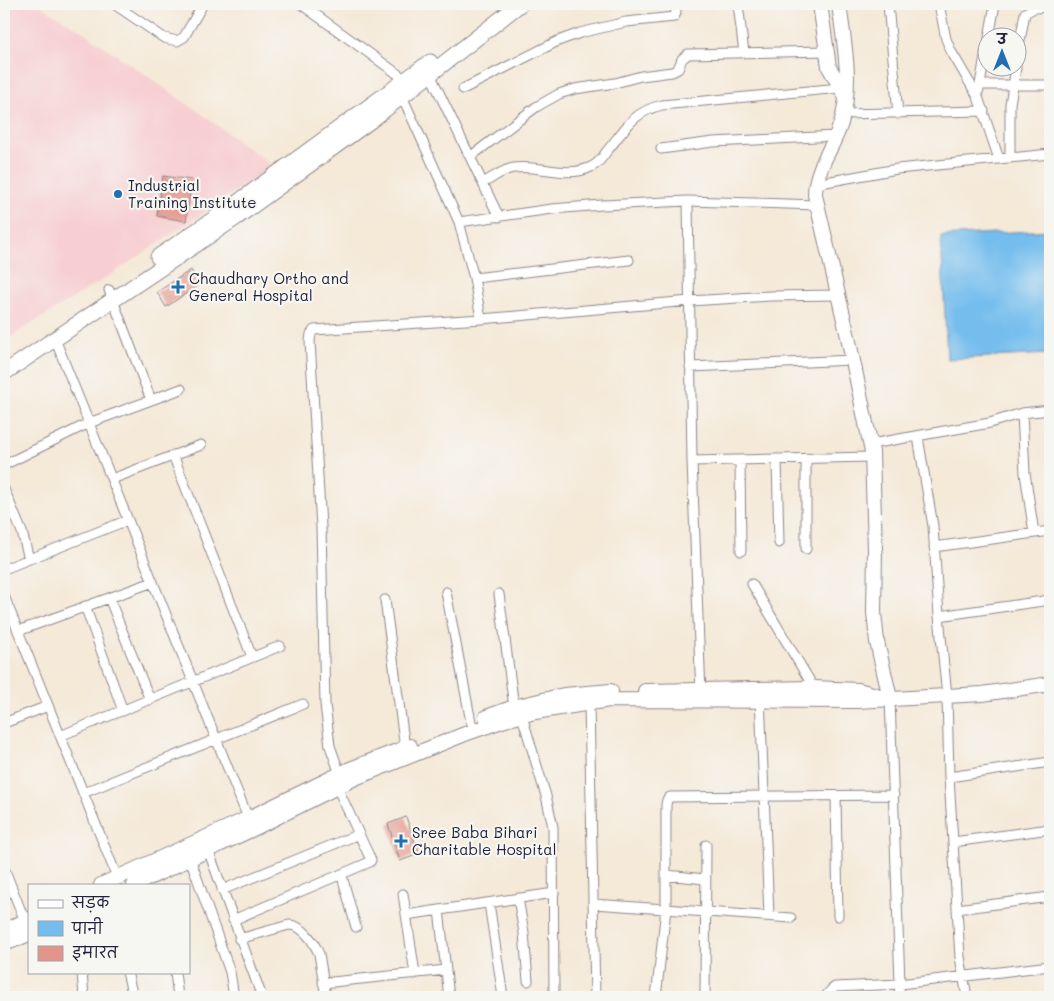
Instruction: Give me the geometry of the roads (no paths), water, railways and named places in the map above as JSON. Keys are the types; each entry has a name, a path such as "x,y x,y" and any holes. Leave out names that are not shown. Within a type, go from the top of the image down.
{"main road":[{"path":"4,373 55,339 111,295 406,80 506,4"},
{"path":"4,362 237,217 370,122 520,4"}],"street":[{"path":"114,4 164,38 177,41 184,37 203,4"},
{"path":"301,4 406,80"},
{"path":"463,89 558,41 580,32 632,21 674,17 676,13 675,4"},
{"path":"738,4 744,53"},
{"path":"820,4 829,67 843,93"},
{"path":"839,4 846,64 843,114 836,136 819,170 815,184 815,195 872,451 875,550 874,612 876,642 890,698 899,997"},
{"path":"888,4 898,114"},
{"path":"939,4 943,28 951,51 978,97 999,159"},
{"path":"991,28 995,4"},
{"path":"1022,28 1024,13 1034,8 1050,7"},
{"path":"470,157 536,107 559,94 575,88 615,83 641,76 672,72 678,69 682,59 688,54 827,52"},
{"path":"430,74 499,217"},
{"path":"978,97 982,78"},
{"path":"1010,158 1010,104 1014,78"},
{"path":"981,85 1050,85"},
{"path":"483,183 507,169 516,167 570,171 591,167 600,160 633,119 649,108 662,105 843,93"},
{"path":"402,96 459,222 474,278 481,319"},
{"path":"843,114 984,111"},
{"path":"661,149 713,142 836,136"},
{"path":"815,184 897,169 1050,154"},
{"path":"459,222 561,208 688,201 817,206"},
{"path":"688,201 692,461 701,695"},
{"path":"474,278 629,260"},
{"path":"111,295 152,400"},
{"path":"233,920 342,876 371,860 339,781 330,746 325,704 321,527 311,334 314,330 481,319 690,301 770,296 838,295"},
{"path":"55,339 251,824"},
{"path":"690,367 853,360"},
{"path":"4,464 89,423 181,389"},
{"path":"692,461 806,459 872,451 918,437 990,423 1022,413 1050,410"},
{"path":"1022,413 1025,473 1034,533"},
{"path":"918,437 933,526 939,616 948,696 949,777 960,957 967,997"},
{"path":"112,479 201,444"},
{"path":"172,455 252,657"},
{"path":"777,459 779,543"},
{"path":"806,459 806,549"},
{"path":"740,460 741,551"},
{"path":"4,489 22,532 29,559"},
{"path":"4,569 128,520"},
{"path":"934,547 1050,531"},
{"path":"18,631 153,582"},
{"path":"752,584 814,694"},
{"path":"446,592 472,722"},
{"path":"499,594 518,711 552,817 554,997"},
{"path":"4,596 117,877"},
{"path":"109,598 150,700"},
{"path":"385,600 405,748"},
{"path":"939,616 1050,600"},
{"path":"85,606 123,711"},
{"path":"60,736 280,646"},
{"path":"339,781 355,778 466,734 518,711 564,695 610,691 701,695 814,694 857,701 982,694 1050,684"},
{"path":"103,884 206,844 251,824 405,748 472,722 518,711 609,700 701,695"},
{"path":"760,695 769,916"},
{"path":"589,703 595,997"},
{"path":"83,793 303,704"},
{"path":"4,723 48,706"},
{"path":"949,777 1050,762"},
{"path":"656,997 666,909 666,805 670,797 894,795"},
{"path":"836,796 838,916"},
{"path":"953,842 1050,829"},
{"path":"222,890 359,834"},
{"path":"138,884 154,880 190,858 206,844"},
{"path":"206,844 239,939 262,997"},
{"path":"705,997 704,912 706,845"},
{"path":"190,858 230,972 234,997"},
{"path":"4,868 28,926"},
{"path":"666,875 705,879"},
{"path":"342,876 356,927"},
{"path":"406,915 554,892"},
{"path":"403,894 415,974"},
{"path":"957,909 1050,897"},
{"path":"518,898 524,933 528,981"},
{"path":"489,903 503,997"},
{"path":"594,904 791,918"},
{"path":"439,910 449,997"},
{"path":"4,931 28,926"},
{"path":"4,944 28,926"},
{"path":"239,939 289,926 300,928 319,954 326,997"},
{"path":"825,997 835,987 900,984 1050,966"},
{"path":"323,983 446,970"},
{"path":"82,974 84,997"},
{"path":"127,974 133,997"},
{"path":"175,974 178,997"}],"water":[{"path":"1050,230 1050,354 947,359 941,236"}],"place":[{"name":"Industrial Training Institute","path":"118,194"},
{"name":"Chaudhary Ortho and General Hospital","path":"178,287"},
{"name":"Sree Baba Bihari Charitable Hospital","path":"401,841"}]}
